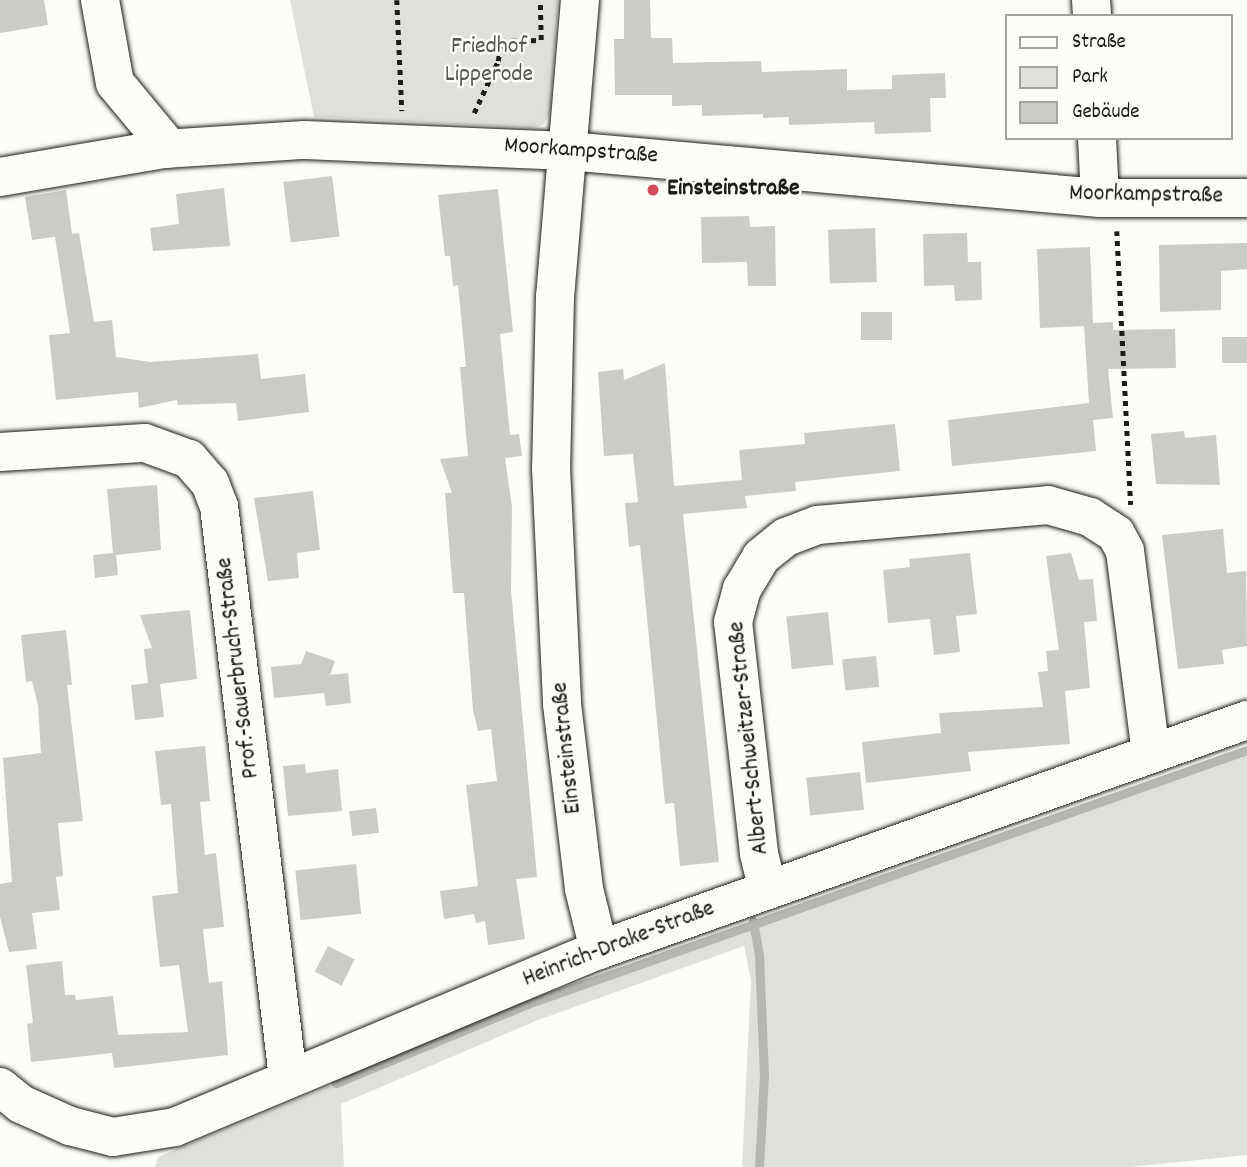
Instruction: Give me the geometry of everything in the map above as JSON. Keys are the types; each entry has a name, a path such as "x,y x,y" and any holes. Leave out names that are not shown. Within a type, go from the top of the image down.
{"street":[{"path":"100,0 115,83 169,148"},
{"name":"Einsteinstraße","path":"580,0 555,296 551,468 562,704 584,889 599,950"},
{"name":"Moorkampstraße","path":"0,177 169,148 305,140 464,144 568,151 1107,198 1247,198"},
{"path":"1097,140 1107,198"},
{"name":"Prof.-Sauerbruch-Straße","path":"0,452 145,443 189,459 210,483 219,506 288,1078"},
{"name":"Albert-Schweitzer-Straße","path":"768,890 759,853 733,622 742,589 761,557 786,537 817,525 1048,505 1090,517 1116,534"},
{"path":"1116,534 1125,551 1151,753"},
{"name":"Heinrich-Drake-Straße","path":"0,1087 21,1104 70,1126 113,1137 175,1127 599,950 1247,720"}],"path":[{"path":"397,0 402,119"},
{"path":"464,144 498,61 501,41 541,40 540,0"},
{"path":"1107,198 1131,514 1116,534"}],"green space":[{"name":"Friedhof Lipperode","path":"290,0 558,0 550,113 543,125 533,128 314,117"},
{"path":"1247,750 1247,1155 1131,1167 742,1167 751,981 744,946 538,1020 341,1104 344,1167 155,1167 158,1157 533,1002"}],"building":[{"path":"0,0 44,0 48,25 0,33"},
{"path":"624,0 650,0 651,38 672,38 673,63 761,61 762,72 847,69 847,90 892,89 892,75 945,73 946,98 930,98 931,132 875,134 874,122 789,125 789,117 763,118 763,114 702,116 702,105 672,106 672,95 615,95 614,39 624,39"},
{"path":"332,176 339,237 291,243 283,182"},
{"path":"224,188 230,246 153,251 150,228 179,224 176,194"},
{"path":"498,189 513,332 500,334 510,435 519,434 522,456 505,458 512,507 511,590 537,877 516,879 525,939 488,945 485,921 476,923 474,914 444,919 440,891 478,886 466,785 497,781 491,729 478,731 473,710 464,593 453,593 445,493 452,493 440,459 468,456 460,367 466,367 458,285 453,286 450,256 445,256 438,195"},
{"path":"66,190 72,234 79,233 94,322 112,320 116,357 150,362 258,354 261,379 305,374 309,412 238,421 236,403 178,405 177,400 139,408 138,392 56,400 49,335 70,333 55,237 60,236 32,240 25,197"},
{"path":"749,216 750,227 775,226 776,286 748,286 747,262 702,263 701,217"},
{"path":"875,228 877,282 830,284 828,230"},
{"path":"967,233 968,262 981,262 982,300 955,301 954,285 924,286 923,234"},
{"path":"1247,243 1247,269 1221,271 1221,310 1160,312 1159,245"},
{"path":"1090,247 1093,323 1113,322 1113,330 1175,329 1176,368 1108,369 1113,418 1093,420 1096,451 952,466 948,420 1089,403 1084,326 1040,328 1037,249"},
{"path":"861,312 892,312 892,340 861,340"},
{"path":"1222,337 1247,337 1247,363 1222,363"},
{"path":"665,363 674,486 742,480 739,450 805,444 804,433 895,424 900,471 795,482 796,491 745,496 747,508 683,514 719,862 680,866 674,803 665,804 640,545 629,547 625,503 638,502 633,454 604,456 598,372 623,369 624,380"},
{"path":"1184,431 1185,438 1216,435 1220,485 1156,484 1151,434"},
{"path":"157,485 161,550 116,555 118,575 95,578 93,555 113,553 107,489"},
{"path":"313,491 320,550 297,553 299,578 268,581 254,498"},
{"path":"1223,529 1227,573 1246,571 1247,646 1222,650 1224,664 1178,669 1162,535"},
{"path":"970,553 977,614 956,616 960,652 934,655 930,619 888,623 883,570 910,567 909,559"},
{"path":"1071,553 1079,580 1093,579 1097,621 1084,622 1090,688 1065,691 1070,744 968,752 971,771 866,783 862,742 941,733 939,713 1043,707 1038,672 1048,671 1046,651 1059,650 1046,556"},
{"path":"190,610 197,679 160,684 164,717 135,720 131,685 148,683 144,649 152,648 140,615"},
{"path":"828,612 834,665 792,669 786,616"},
{"path":"66,630 72,685 67,685 83,821 58,823 63,876 56,877 60,910 32,913 37,949 9,952 0,917 0,884 12,882 3,758 41,753 38,705 32,681 26,682 21,635"},
{"path":"306,651 335,661 330,675 348,673 351,703 326,706 324,693 274,698 271,667 301,664"},
{"path":"876,656 879,687 845,690 842,660"},
{"path":"205,746 210,801 200,802 205,855 216,853 224,927 203,929 209,983 222,981 228,1055 114,1068 112,1053 31,1062 27,1024 33,1023 26,965 62,961 65,995 75,995 76,1000 113,996 118,1035 188,1032 179,965 160,967 152,896 178,893 171,804 161,805 155,751"},
{"path":"305,764 306,773 338,769 342,811 288,816 283,766"},
{"path":"860,772 864,810 810,815 806,778"},
{"path":"376,808 379,833 352,836 349,811"},
{"path":"356,864 361,914 301,920 295,870"},
{"path":"328,946 355,960 342,985 315,972"}],"waterway":[{"path":"336,1083 533,1002 1247,750"},
{"path":"753,921 759,956 764,1075 759,1167"}],"place":[{"name":"Einsteinstraße","path":"653,190"}]}
